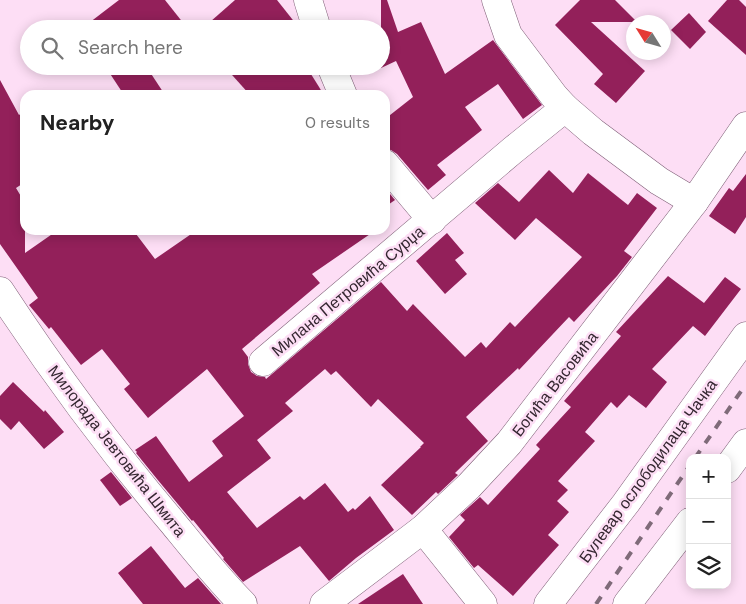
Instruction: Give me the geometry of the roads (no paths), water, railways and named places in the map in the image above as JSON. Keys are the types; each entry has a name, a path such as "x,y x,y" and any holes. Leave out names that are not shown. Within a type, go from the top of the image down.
{"street":[{"path":"308,0 314,20"},
{"path":"496,0 508,35 565,108 593,132 659,181 694,202"},
{"path":"334,75 340,90"},
{"name":"Милана Петровића Сурџа","path":"263,362 565,108"},
{"name":"Богића Васовића","path":"324,604 423,529 469,486 509,443 642,272 694,202 746,126"},
{"name":"Милана Петровића Сурџа","path":"390,170 432,220"},
{"name":"Милорада Јевтовића Шмита","path":"0,291 27,333 84,413 150,496 243,604"},
{"name":"Булевар ослободилаца Чачка","path":"548,604 632,496 746,336"},
{"path":"731,464 746,443"},
{"path":"627,604 686,527"},
{"path":"423,529 483,604"}],"railway":[{"path":"698,454 746,384"},
{"path":"596,604 686,471"}]}
